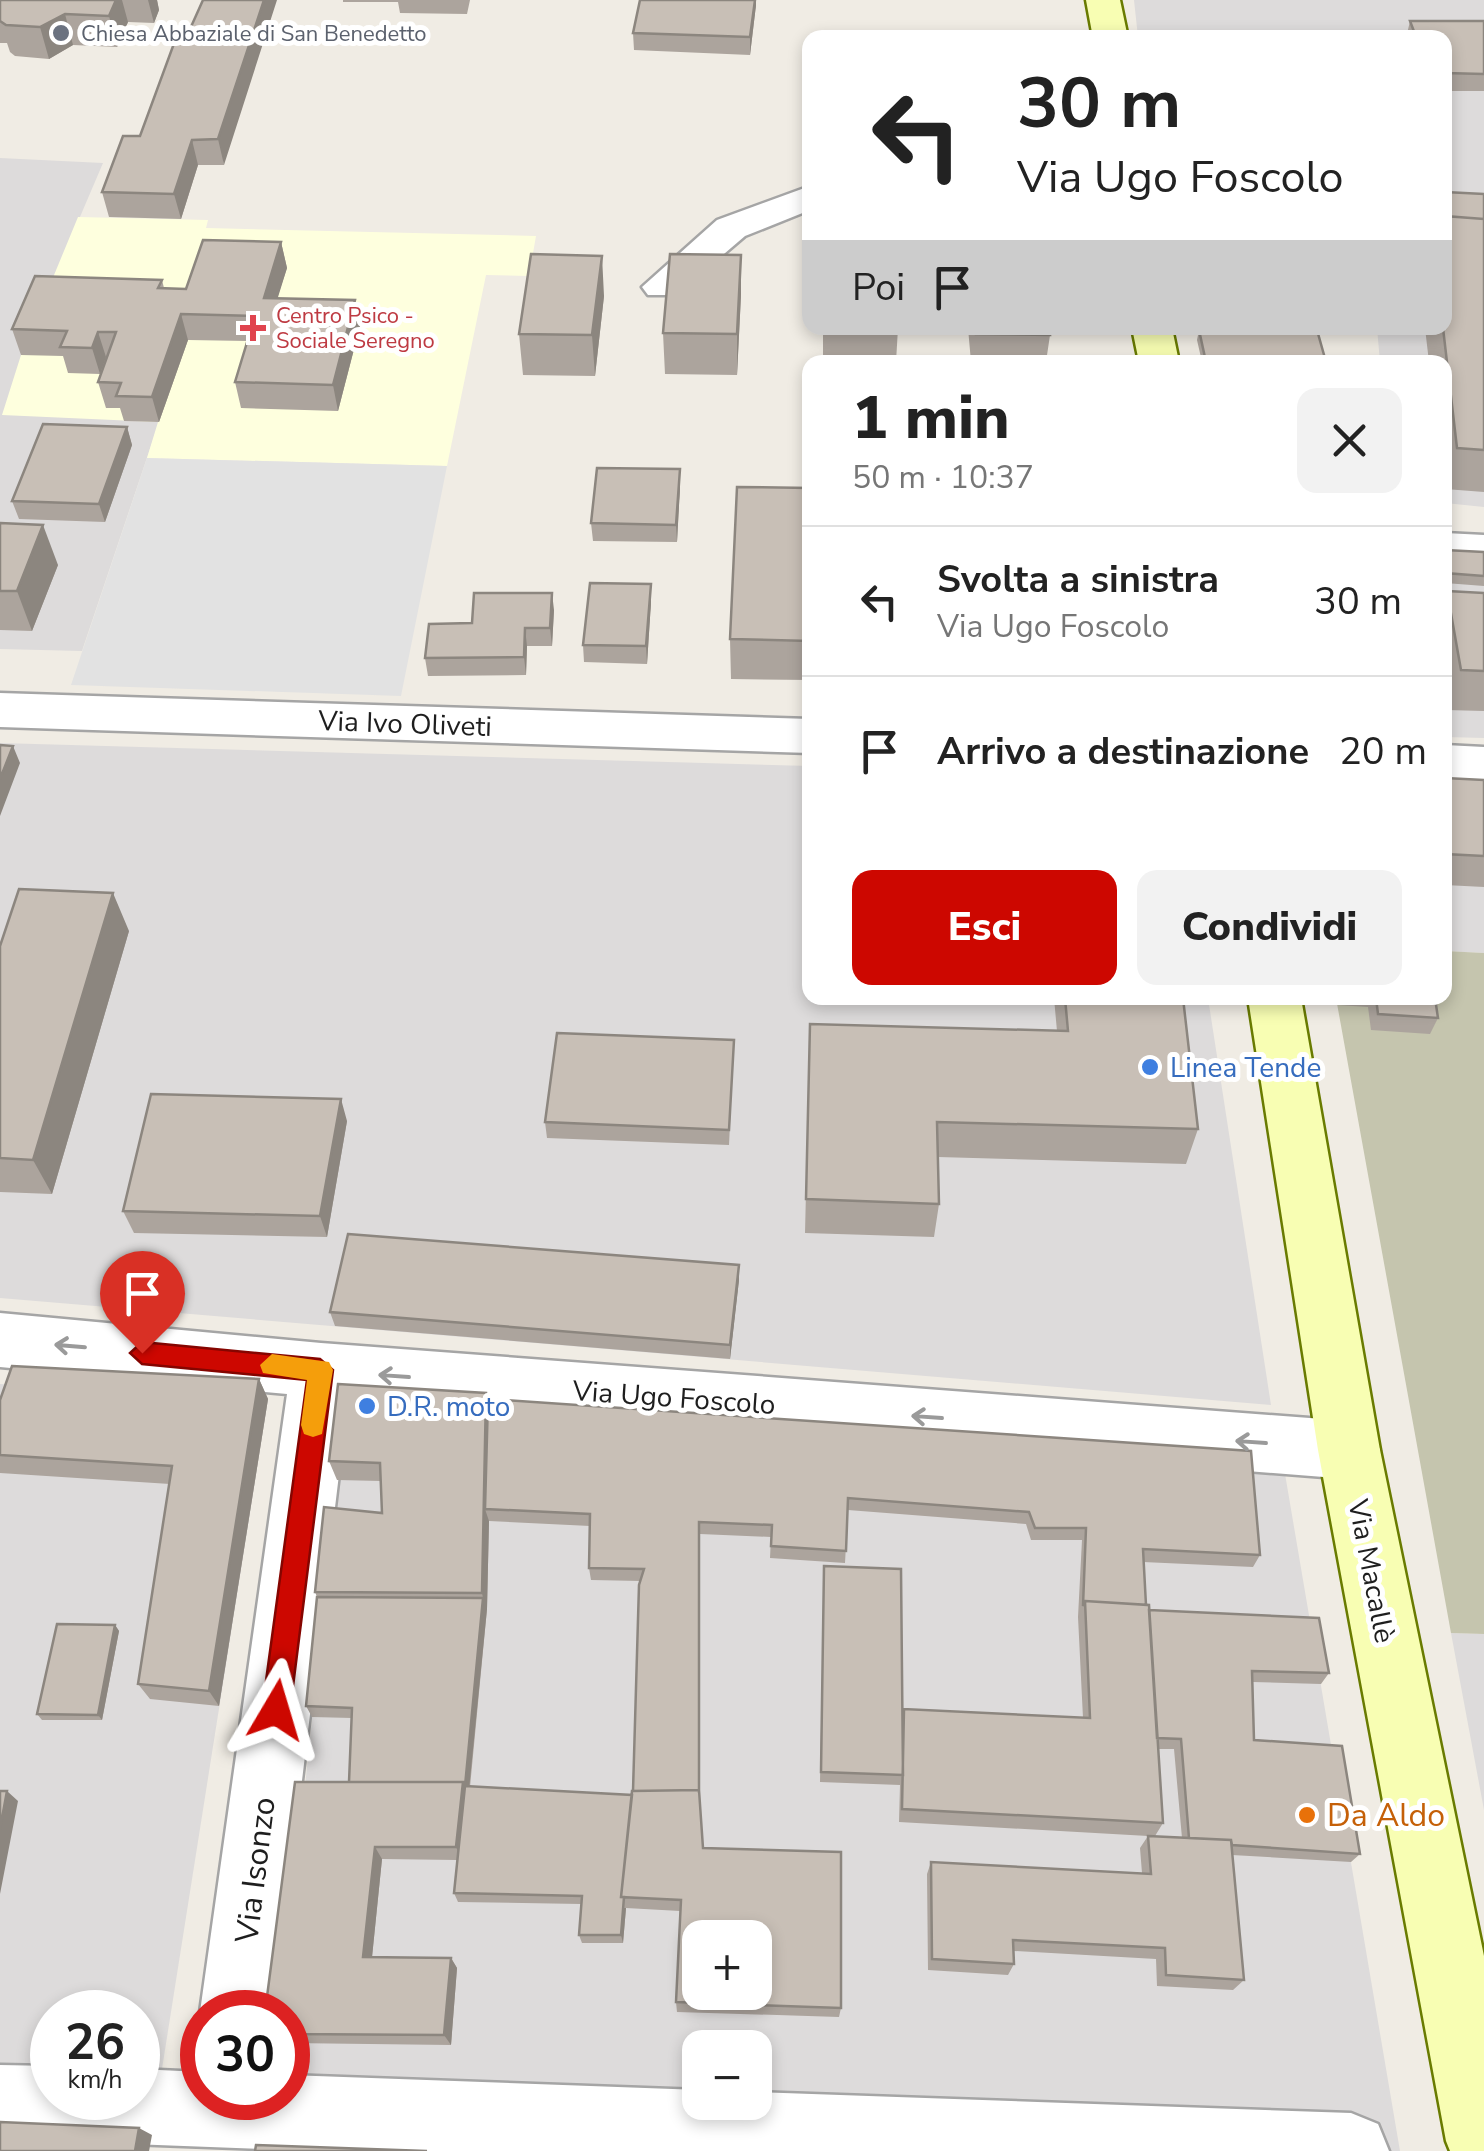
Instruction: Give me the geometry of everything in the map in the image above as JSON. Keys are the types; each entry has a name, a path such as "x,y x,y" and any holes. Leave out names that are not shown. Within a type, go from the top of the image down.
{"street":[{"path":"1104,0 1110,30"},
{"path":"662,288 731,228 802,200"},
{"path":"1452,548 1484,550"},
{"name":"Via Ivo Oliveti","path":"0,710 802,736"},
{"path":"1452,763 1484,765"},
{"name":"Via Macallè","path":"1275,1005 1348,1450 1484,2141"},
{"name":"Via Ugo Foscolo","path":"0,1340 320,1370 1348,1450"},
{"name":"Via Isonzo","path":"240,1990 320,1370"},
{"path":"0,2102 180,2117"},
{"path":"223,2120 1351,2151"}],"shaded area":[{"path":"1134,0 1484,0 1484,507 1452,504 1452,355 1379,355 1378,335 1452,335 1452,30 1137,30"},
{"path":"0,158 103,163 21,355 124,421 159,422 82,651 0,649"},
{"name":"Centro Psico - Sociale Seregno","path":"78,217 208,220 206,228 536,236 529,276 486,275 447,466 147,458 158,422 2,415 21,355"},
{"path":"147,458 447,466 401,696 71,685"},
{"path":"1452,560 1484,562 1484,738 1452,737"},
{"path":"0,743 802,766 802,1005 1209,1005 1271,1405 0,1298"},
{"path":"1452,809 1484,811 1484,953 1452,951"},
{"path":"1452,951 1484,953 1484,1634 1451,1633 1337,1005 1452,1005"},
{"path":"0,1384 268,1399 160,2081 160,1990 30,1990 30,2120 154,2120 149,2151 0,2151"},
{"path":"345,1403 1284,1468 1400,2151 263,2151 266,2120 310,2120 310,1990 290,1990 304,1796"},
{"path":"1451,1633 1484,1634 1484,1810"}],"building":[{"path":"0,0 116,0 109,16 65,14 40,27 6,25 0,21"},
{"path":"203,0 264,0 218,139 192,140 174,194 102,192 123,136 140,136 176,38 186,38"},
{"path":"640,0 755,0 750,37 633,33"},
{"path":"1410,21 1484,21 1484,74 1452,73 1452,30 1413,30"},
{"path":"1452,192 1484,194 1484,219 1452,217"},
{"path":"1452,217 1484,219 1484,450 1457,448 1452,355 1446,355 1444,335 1452,335"},
{"path":"203,240 281,242 264,298 355,300 333,385 235,382 255,316 181,314 152,397 116,396 121,383 98,382 116,332 98,332 92,348 60,347 67,331 12,329 35,276 162,280 158,288 186,289"},
{"path":"531,254 602,256 592,335 519,334"},
{"path":"670,254 741,255 737,334 663,333"},
{"path":"1200,335 1318,335 1324,355 1204,355"},
{"path":"43,424 127,427 99,504 12,501"},
{"path":"597,468 680,469 676,525 591,523"},
{"path":"737,487 802,488 802,641 730,639"},
{"path":"0,523 43,525 17,591 0,591"},
{"path":"1452,550 1484,552 1484,576 1452,574"},
{"path":"590,583 651,584 646,646 583,645"},
{"path":"1452,591 1484,593 1484,671 1461,670 1452,619"},
{"path":"474,593 552,593 550,628 525,628 524,657 425,658 429,624 472,623"},
{"path":"0,745 13,746 0,779"},
{"path":"1452,778 1484,780 1484,856 1452,854"},
{"path":"19,889 113,893 33,1160 0,1158 0,946"},
{"path":"1066,1005 1184,1005 1198,1129 937,1122 939,1204 806,1199 810,1024 1068,1031"},
{"path":"1377,1005 1436,1005 1438,1018 1378,1014"},
{"path":"557,1033 734,1040 729,1130 545,1122"},
{"path":"151,1094 341,1099 320,1216 123,1211"},
{"path":"348,1234 739,1265 730,1345 330,1312"},
{"path":"12,1366 259,1379 209,1691 138,1684 172,1466 0,1455 0,1400"},
{"path":"338,1384 486,1393 482,1593 315,1592 324,1507 382,1513 380,1463 329,1461"},
{"path":"488,1399 1251,1451 1260,1555 1143,1549 1146,1605 1085,1601 1083,1606 1086,1528 1035,1528 1029,1512 848,1498 846,1551 771,1546 772,1525 699,1522 699,1790 633,1791 639,1585 644,1569 589,1568 590,1514 485,1509"},
{"path":"824,1566 901,1569 903,1775 821,1772"},
{"path":"317,1597 483,1598 465,1786 463,1782 349,1782 352,1708 306,1706"},
{"path":"1085,1601 1149,1605 1163,1823 902,1809 904,1709 1090,1718"},
{"path":"1149,1610 1319,1618 1329,1673 1252,1671 1254,1740 1342,1746 1360,1854 1189,1838 1181,1739 1157,1738"},
{"path":"57,1624 115,1625 98,1715 37,1714"},
{"path":"295,1782 463,1782 456,1847 375,1847 363,1957 451,1958 444,2035 310,2034 310,1990 268,1990"},
{"path":"465,1786 632,1795 621,1935 579,1935 582,1896 454,1893"},
{"path":"699,1790 703,1848 841,1852 841,2008 772,2005 772,1920 682,1920 682,2002 676,2002 681,1900 621,1897 632,1791"},
{"path":"0,1791 7,1791 0,1829"},
{"path":"1148,1836 1231,1840 1244,1980 1166,1975 1165,1948 1013,1940 1014,1964 932,1959 931,1862 1151,1874"},
{"path":"0,2122 139,2128 135,2151 0,2151"},
{"path":"256,2145 427,2151 255,2151"}],"slow traffic":[{"path":"272,1365 320,1370 313,1425"}],"place":[{"name":"Chiesa Abbaziale di San Benedetto","path":"61,33"},
{"name":"Centro Psico - Sociale Seregno","path":"253,328"},
{"name":"Linea Tende","path":"1150,1067"},
{"name":"D.R. moto","path":"367,1406"},
{"name":"Da Aldo","path":"1307,1815"}],"route":[{"path":"142,1353 320,1370 276,1710"}]}
